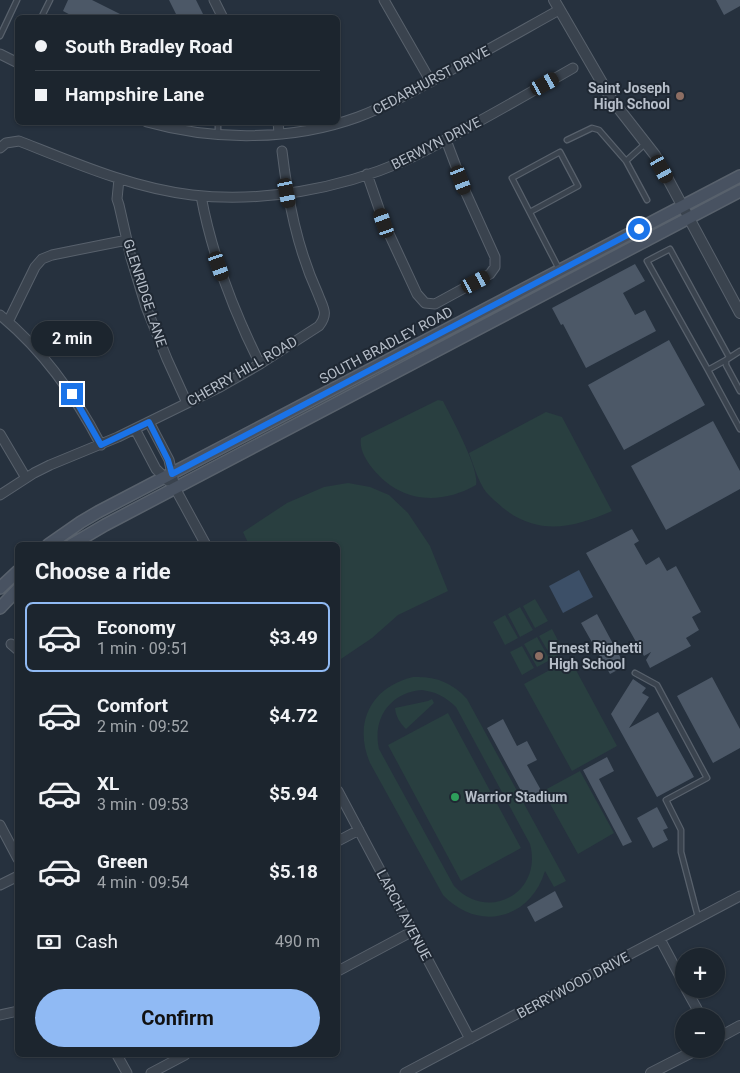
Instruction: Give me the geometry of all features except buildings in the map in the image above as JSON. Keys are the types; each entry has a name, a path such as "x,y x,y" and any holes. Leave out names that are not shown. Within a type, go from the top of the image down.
{"main road":[{"name":"SOUTH BRADLEY ROAD","path":"52,542 86,519 740,176"},
{"name":"SOUTH BRADLEY ROAD","path":"76,542 105,525 740,191"},
{"path":"0,588 15,574"},
{"path":"0,608 15,592"}],"street":[{"path":"214,0 222,15"},
{"path":"384,0 431,82"},
{"path":"554,0 612,100 654,155 740,313"},
{"name":"CEDARHURST DRIVE","path":"340,122 388,105 559,10"},
{"path":"0,54 15,62"},
{"name":"BERWYN DRIVE","path":"0,148 6,144 19,141 119,179 201,196 287,193 367,174 402,161 446,140 573,68"},
{"name":"CEDARHURST DRIVE","path":"160,125 190,132 244,136 279,133 326,125"},
{"path":"278,125 279,133"},
{"path":"367,174 384,223 417,294 425,303 435,304 490,274 495,267 495,257 466,192 446,140"},
{"name":"CHERRY HILL ROAD","path":"0,495 50,465 101,445 220,387 260,364 318,326 324,319 325,310 300,248 287,193 282,151"},
{"name":"GLENRIDGE LANE","path":"119,179 118,198 127,240 146,307 187,403"},
{"path":"201,196 212,244 226,287 242,328 260,364"},
{"path":"8,322 35,267 42,259 127,240"},
{"path":"0,315 50,365 65,384 79,404 101,445"},
{"path":"149,422 168,460 169,476 204,542"},
{"path":"135,429 156,468 169,476"},
{"path":"0,434 26,478"},
{"name":"LARCH AVENUE","path":"340,795 470,1038"},
{"path":"0,825 15,853"},
{"path":"340,840 359,830"},
{"path":"0,884 15,877"},
{"name":"BERRYWOOD DRIVE","path":"405,1073 740,896"},
{"path":"340,970 413,931"},
{"path":"660,939 675,967"},
{"path":"0,1015 15,1012"},
{"path":"725,1034 740,1026"},
{"path":"118,1057 127,1073"},
{"path":"151,1073 181,1057"},
{"path":"651,1073 680,1058"}],"lane":[{"path":"0,36 17,0"},
{"path":"42,15 50,0"},
{"path":"218,125 218,135"},
{"path":"567,140 592,128 599,130 626,161 648,200"},
{"path":"626,161 646,143"},
{"path":"530,212 578,186 560,152 512,178 560,270"},
{"path":"740,391 726,365 727,358 670,249 647,261 740,429"},
{"path":"708,370 740,351"},
{"path":"635,672 657,685 707,778 666,800 681,830 681,852 699,918"}],"green space":[{"path":"438,400 443,401 464,443 474,467 476,485 462,492 434,498 408,494 395,488 373,469 362,450 361,438"},
{"path":"546,412 562,417 612,511 584,522 570,525 543,526 516,517 503,508 483,488 469,453"},
{"path":"348,483 370,487 389,495 408,513 430,546 448,591 398,615 372,638 340,660 340,542 248,542 243,532 287,503 324,487"},
{"path":"535,599 548,621 535,628 523,606"},
{"path":"520,607 533,630 520,637 508,614"},
{"path":"505,615 518,638 505,645 493,622"},
{"path":"552,629 564,652 552,658 539,636"},
{"path":"537,637 550,660 537,667 524,644"},
{"path":"522,646 534,668 522,675 510,652"},
{"path":"570,659 617,746 572,771 524,684"},
{"path":"413,677 436,679 449,684 467,699 566,881 554,887 545,871 538,888 528,901 515,910 502,915 487,917 472,914 457,907 443,895 370,763 365,748 365,721 369,709 376,698 398,682","holes":["427,691 441,696 456,707 530,844 532,861 528,876 521,889 510,897 496,902 482,902 468,897 454,886 379,749 378,727 386,709 401,696 411,692"]},
{"path":"432,699 434,703 406,729 399,720 395,708"},
{"name":"Warrior Stadium","path":"448,713 521,848 461,881 388,745"},
{"path":"580,771 614,833 578,854 543,791"}],"water":[{"path":"579,570 593,597 563,613 549,586"}],"place":[{"name":"Saint Joseph High School","path":"680,96"},
{"name":"Ernest Righetti High School","path":"539,656"},
{"name":"Warrior Stadium","path":"455,797"}],"route":[{"path":"72,394 101,445 149,422 168,460 172,474 639,229"}]}
